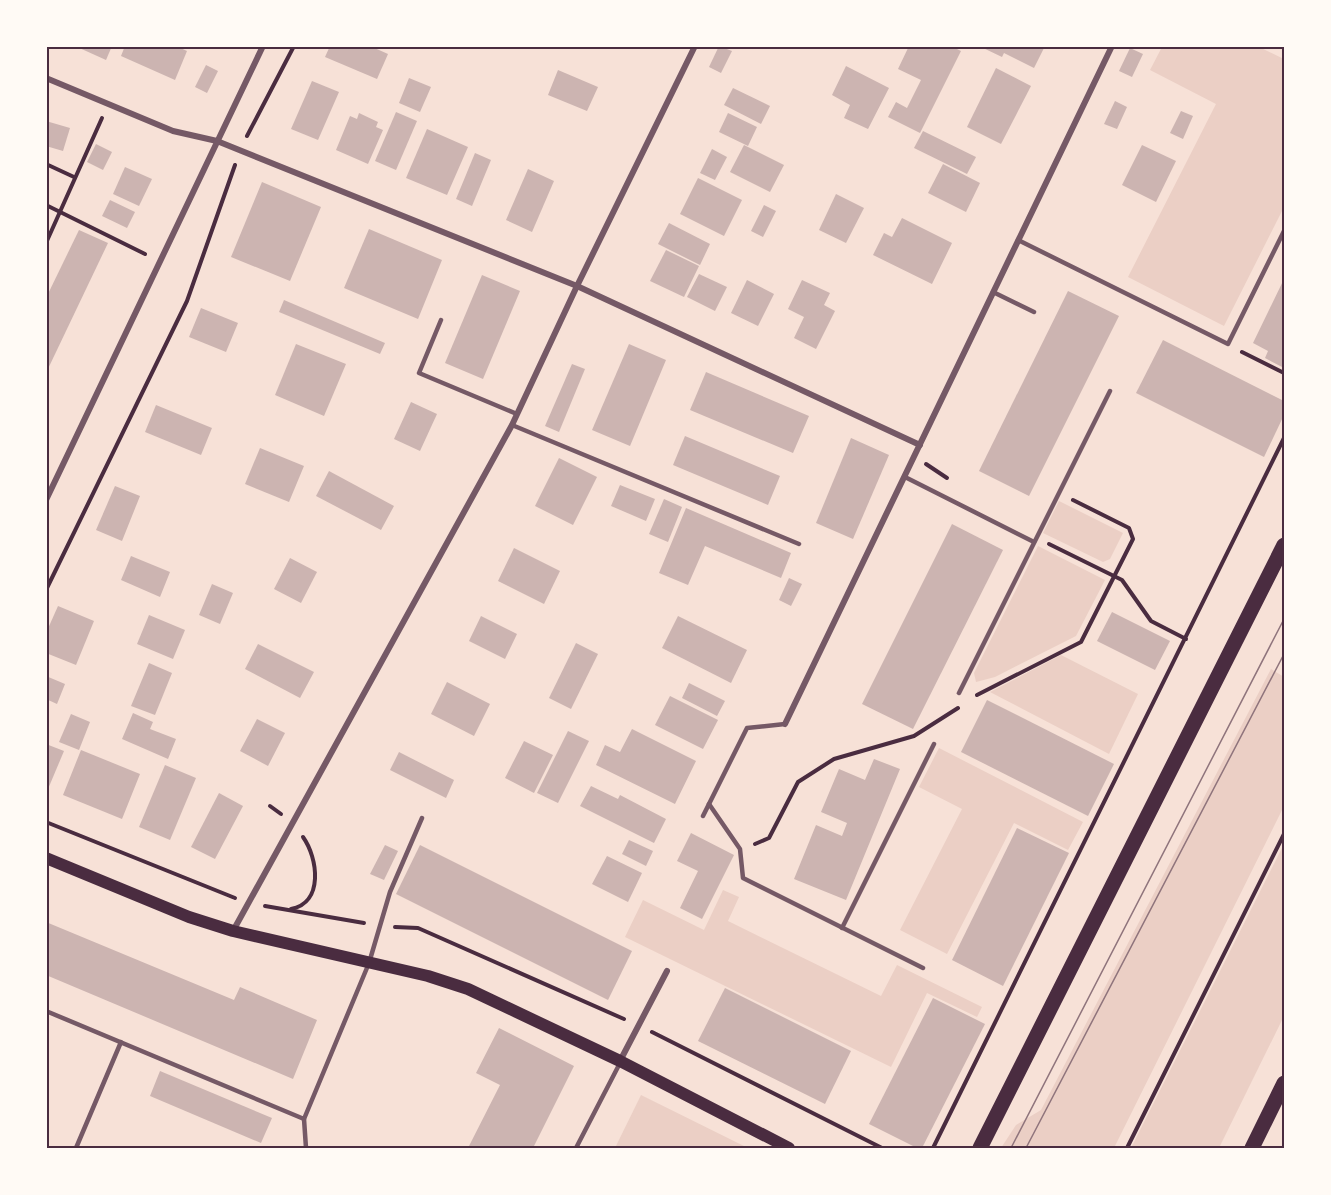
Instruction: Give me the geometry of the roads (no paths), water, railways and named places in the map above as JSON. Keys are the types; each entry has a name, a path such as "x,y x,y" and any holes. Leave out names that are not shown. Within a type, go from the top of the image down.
{"main road":[{"path":"980,1149 1284,545"},
{"path":"46,858 189,917 233,931 468,989 620,1061 789,1149"},
{"path":"1252,1149 1284,1083"}],"street":[{"path":"46,500 263,46"},
{"path":"233,931 512,425 577,286 695,46"},
{"path":"785,724 1112,46"},
{"path":"46,78 173,131 217,141 240,150 577,286 920,445"},
{"path":"620,1061 667,971"}],"lane":[{"path":"1018,240 1228,344 1284,231"},
{"path":"993,292 1034,312"},
{"path":"441,320 419,373 517,414"},
{"path":"959,693 1110,391"},
{"path":"512,425 799,544"},
{"path":"905,477 1036,540"},
{"path":"703,816 747,728 785,724"},
{"path":"842,928 934,744"},
{"path":"709,804 740,849 743,878 923,968"},
{"path":"306,1149 304,1119 369,963 390,892 422,818"},
{"path":"46,1011 304,1119"},
{"path":"76,1149 121,1042"},
{"path":"576,1149 620,1061"}],"tram line":[{"path":"1011,1148 1284,619"},
{"path":"1026,1148 1284,654"}]}
